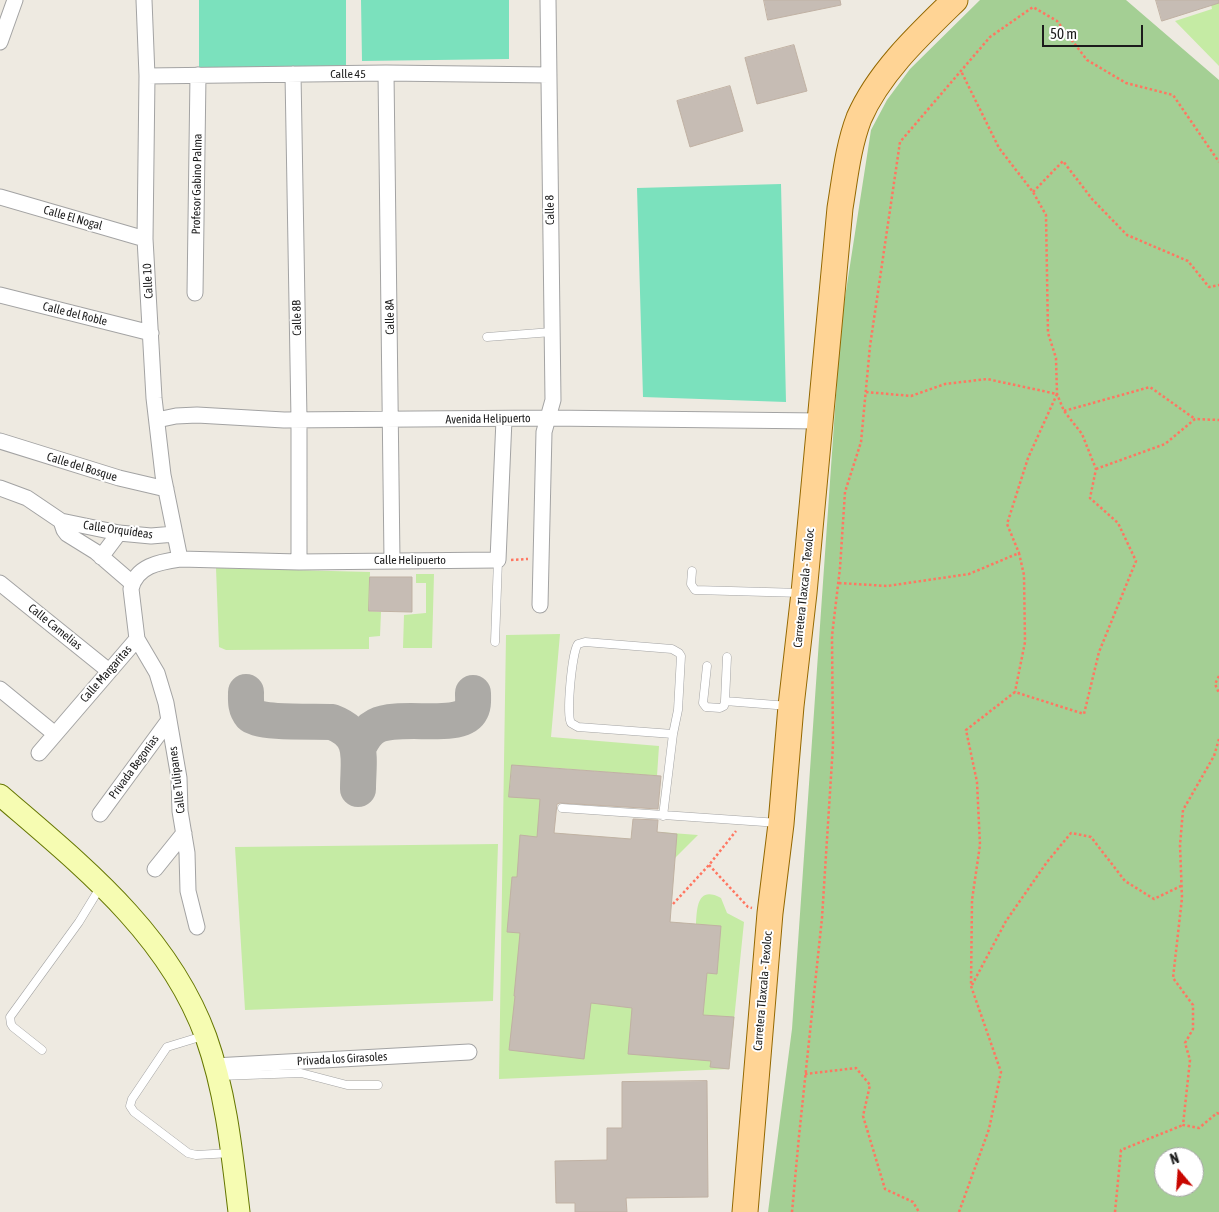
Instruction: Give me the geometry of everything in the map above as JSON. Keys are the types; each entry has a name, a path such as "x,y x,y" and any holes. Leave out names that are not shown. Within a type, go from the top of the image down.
{"main road":[{"name":"Carretera Tlaxcala - Texoloc","path":"745,1212 770,913 781,824 791,706 804,593 840,208 849,152 859,119 868,100 885,75 955,0"},
{"path":"0,795 102,885 127,910 159,949 181,984 205,1035 216,1071 232,1153 239,1212"}],"street":[{"path":"0,42 15,0"},
{"name":"Calle 10","path":"144,0 147,76 145,239 151,333 157,420 166,490 180,559"},
{"name":"Calle 8","path":"540,605 544,432 553,400 548,0"},
{"name":"Calle 45","path":"147,76 386,73 549,75"},
{"name":"Calle 8A","path":"386,73 392,560"},
{"name":"Calle 8B","path":"293,74 299,562"},
{"name":"Profesor Gabino Palma","path":"195,293 198,75"},
{"name":"Calle El Nogal","path":"0,197 145,239"},
{"name":"Calle del Roble","path":"0,295 151,333"},
{"name":"Avenida Helipuerto","path":"157,420 192,415 298,420 547,418 820,421"},
{"path":"498,560 504,419"},
{"name":"Calle del Bosque","path":"0,441 119,478 166,490"},
{"name":"Calle Orquídeas","path":"0,488 26,498 61,521 119,533 150,536 175,534"},
{"name":"Calle Orquídeas","path":"61,521 67,534 101,557 132,583"},
{"path":"101,557 119,533"},
{"path":"132,583 142,570 149,566 180,559"},
{"name":"Calle Helipuerto","path":"180,559 299,562 498,560"},
{"name":"Calle Camelias","path":"0,583 110,671"},
{"name":"Calle Margaritas","path":"39,753 137,639 136,620 131,598 132,583"},
{"name":"Calle Tulipanes","path":"137,639 157,674 169,720 187,853 188,891 197,927"},
{"path":"0,689 56,734"},
{"name":"Privada Begonias","path":"100,814 169,720"},
{"path":"155,869 184,833"},
{"name":"Privada los Girasoles","path":"216,1071 469,1052"}],"lane":[{"path":"487,337 552,332"},
{"path":"495,642 498,560"},
{"path":"692,571 691,584 695,590 804,593"},
{"path":"663,816 673,734 678,710 682,660 679,653 672,649 585,642 578,644 574,651 569,716 571,723 578,727 673,734"},
{"path":"707,666 703,703 706,707 718,709 722,707 725,701 727,656"},
{"path":"725,701 791,706"},
{"path":"562,808 781,824"},
{"path":"42,1050 11,1024 10,1017 79,922 102,885"},
{"path":"205,1035 167,1047 132,1098 130,1106 134,1112 188,1153 196,1155 232,1153"},
{"path":"216,1071 301,1072 347,1085 378,1085"}],"path":[{"path":"792,1212 822,918 833,745 832,636 845,492 861,442 870,346 900,142 990,38 1033,7 1057,21 1087,60 1126,82 1173,95 1219,162"},
{"path":"961,70 999,148 1033,192 1046,215 1048,333 1056,358 1057,394 1064,411 1082,434 1096,469 1090,498 1118,523 1136,562 1098,652 1084,714 1015,692"},
{"path":"1033,192 1063,161 1092,199 1126,235 1188,261 1209,287 1219,285"},
{"path":"866,392 911,396 945,384 987,378 1057,394"},
{"path":"1064,411 1150,387 1195,419 1219,420"},
{"path":"959,1212 989,1129 1001,1072 971,986 972,900 980,845 977,782 966,730 1015,692 1025,642 1024,575 1019,553 1007,524 1028,458 1057,394"},
{"path":"1096,469 1165,444 1195,419"},
{"path":"838,583 887,586 970,574 1019,553"},
{"path":"498,560 542,558"},
{"path":"1219,676 1215,684 1219,693"},
{"path":"1183,1125 1190,1060 1185,1043 1193,1029 1193,1005 1173,978 1182,898 1180,845 1183,810 1214,756 1219,740"},
{"path":"673,904 709,865 744,821"},
{"path":"971,986 1006,921 1047,862 1071,833 1091,837 1125,881 1154,899 1181,886"},
{"path":"709,865 748,907 770,913"},
{"path":"806,1074 856,1068 870,1085 863,1116 885,1188 913,1202 918,1212"},
{"path":"1115,1212 1121,1150 1183,1125 1199,1128 1217,1113 1219,1114"}],"green space":[{"path":"199,0 346,0 346,67 199,69"},
{"path":"361,0 509,0 509,59 362,61"},
{"path":"980,0 1126,0 1219,80 1219,1212 768,1212 792,1029 841,323 871,130 887,100 910,69"},
{"path":"1210,0 1219,0 1219,66 1175,21 1212,9"},
{"path":"781,184 786,402 643,397 637,188"},
{"path":"216,568 370,572 369,611 381,612 380,636 369,637 369,649 226,650 219,647"},
{"path":"416,574 434,574 432,648 403,648 404,615 426,613 426,583 416,583"},
{"path":"560,634 551,737 659,746 657,776 545,767 542,802 545,817 554,833 631,839 632,830 698,835 675,858 670,922 696,924 700,900 708,894 721,898 727,913 744,922 729,1069 499,1079 506,635"},
{"path":"498,844 493,1001 245,1010 235,847"}],"building":[{"path":"764,0 840,0 841,5 768,20"},
{"path":"1156,0 1219,0 1219,3 1162,21"},
{"path":"794,45 807,91 757,104 745,58"},
{"path":"730,86 743,131 690,147 677,101"},
{"path":"370,577 412,577 412,612 369,611"},
{"path":"512,765 661,776 658,809 560,803 557,804 554,833 631,839 633,819 658,820 657,832 677,834 670,922 721,926 717,974 707,973 703,1015 734,1017 729,1069 710,1067 711,1061 628,1054 632,1008 591,1003 584,1059 509,1050 520,933 507,932 512,877 517,877 520,835 537,837 540,799 509,797"},
{"path":"707,1081 708,1197 626,1198 627,1212 575,1212 575,1203 556,1203 555,1161 607,1160 607,1128 622,1128 622,1082"}],"taxiway":[{"path":"246,692 248,710 256,718 277,721 332,722 343,727 355,741 358,749 358,789"},
{"path":"359,746 371,730 376,726 386,723 399,721 441,721 463,717 471,710 473,693"}]}
